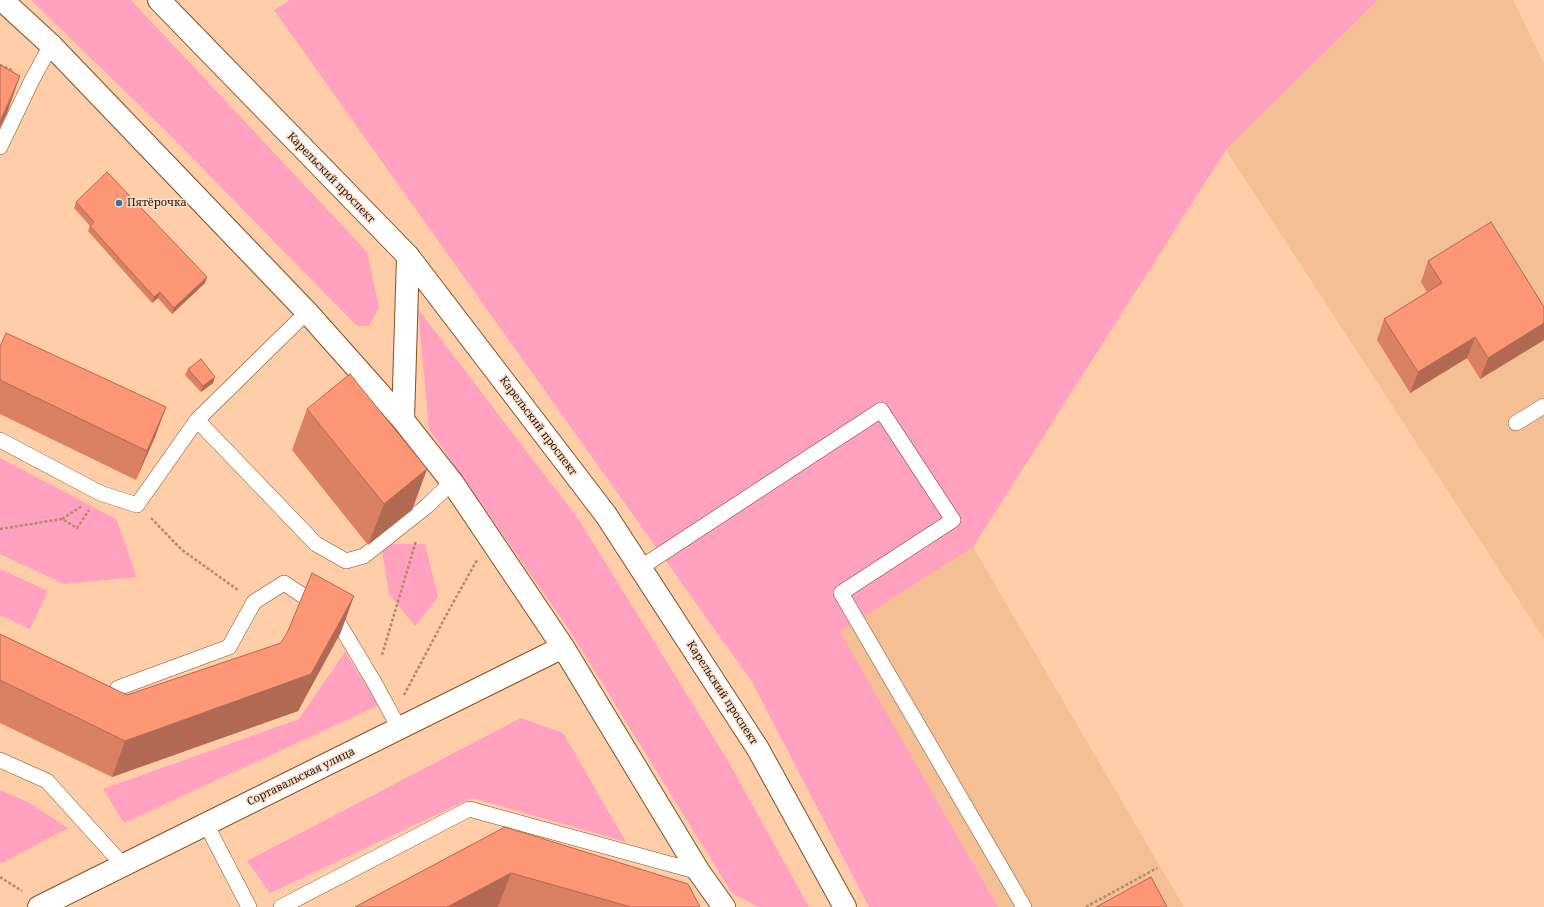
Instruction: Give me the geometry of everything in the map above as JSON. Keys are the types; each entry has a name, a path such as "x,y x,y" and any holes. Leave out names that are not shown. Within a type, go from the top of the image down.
{"street":[{"path":"2,0 51,45 307,312 403,420 452,482 563,647 698,872 724,907"},
{"name":"Карельский проспект","path":"159,0 408,256 606,515 758,749 845,907"},
{"path":"403,420 408,256"},
{"name":"Сортавальская улица","path":"39,907 206,824 396,722 563,647"}],"lane":[{"path":"0,147 32,80 51,45"},
{"path":"0,440 100,493 137,505 197,420 307,312"},
{"path":"1516,423 1544,406"},
{"path":"640,568 881,410 953,520 841,593 1024,907"},
{"path":"197,420 316,544 346,561 364,556 427,506 452,482"},
{"path":"118,688 229,647 254,602 284,583 334,617 374,682 396,722"},
{"path":"0,760 47,781 123,866"},
{"path":"281,907 469,809 698,872"},
{"path":"206,824 249,907"}],"path":[{"path":"137,505 182,550 254,602"},
{"path":"374,682 427,506"},
{"path":"0,528 62,520 78,528"},
{"path":"396,722 448,610 490,539"},
{"path":"1086,907 1157,868"}],"shaded area":[{"path":"31,0 131,0 367,252 379,307 369,326 357,326 171,136"},
{"path":"291,0 1378,0 1226,150 973,547 840,632 998,907 869,907 752,682 274,10"},
{"path":"1378,0 1513,0 1544,64 1544,639 1226,150"},
{"path":"418,309 579,520 728,761 809,907 758,907 732,893 568,628 429,429"},
{"path":"0,458 116,519 137,577 64,584 0,554"},
{"path":"381,544 425,544 438,597 415,626 389,594"},
{"path":"973,547 1184,907 998,907 839,632"},
{"path":"0,569 48,591 30,629 0,615"},
{"path":"345,652 379,705 124,823 103,789 299,719"},
{"path":"521,718 563,733 626,842 472,798 270,893 247,861"},
{"path":"0,790 28,802 68,828 2,863 0,862"}],"building":[{"path":"0,65 20,76 0,122"},
{"path":"107,172 207,277 174,308 160,292 154,297 90,226 94,222 76,202"},
{"path":"1491,222 1544,307 1544,323 1488,358 1475,337 1418,372 1384,319 1442,283 1428,261"},
{"path":"6,333 166,407 147,451 0,380 0,347"},
{"path":"201,359 215,377 203,386 188,369"},
{"path":"350,374 427,469 384,504 307,409"},
{"path":"312,573 354,596 311,674 125,741 0,680 0,634 127,695 281,643 288,631"},
{"path":"505,827 688,884 700,907 631,907 511,873 447,907 355,907"},
{"path":"1151,877 1167,907 1096,907"}],"place":[{"name":"Пятёрочка","path":"119,203"}]}
